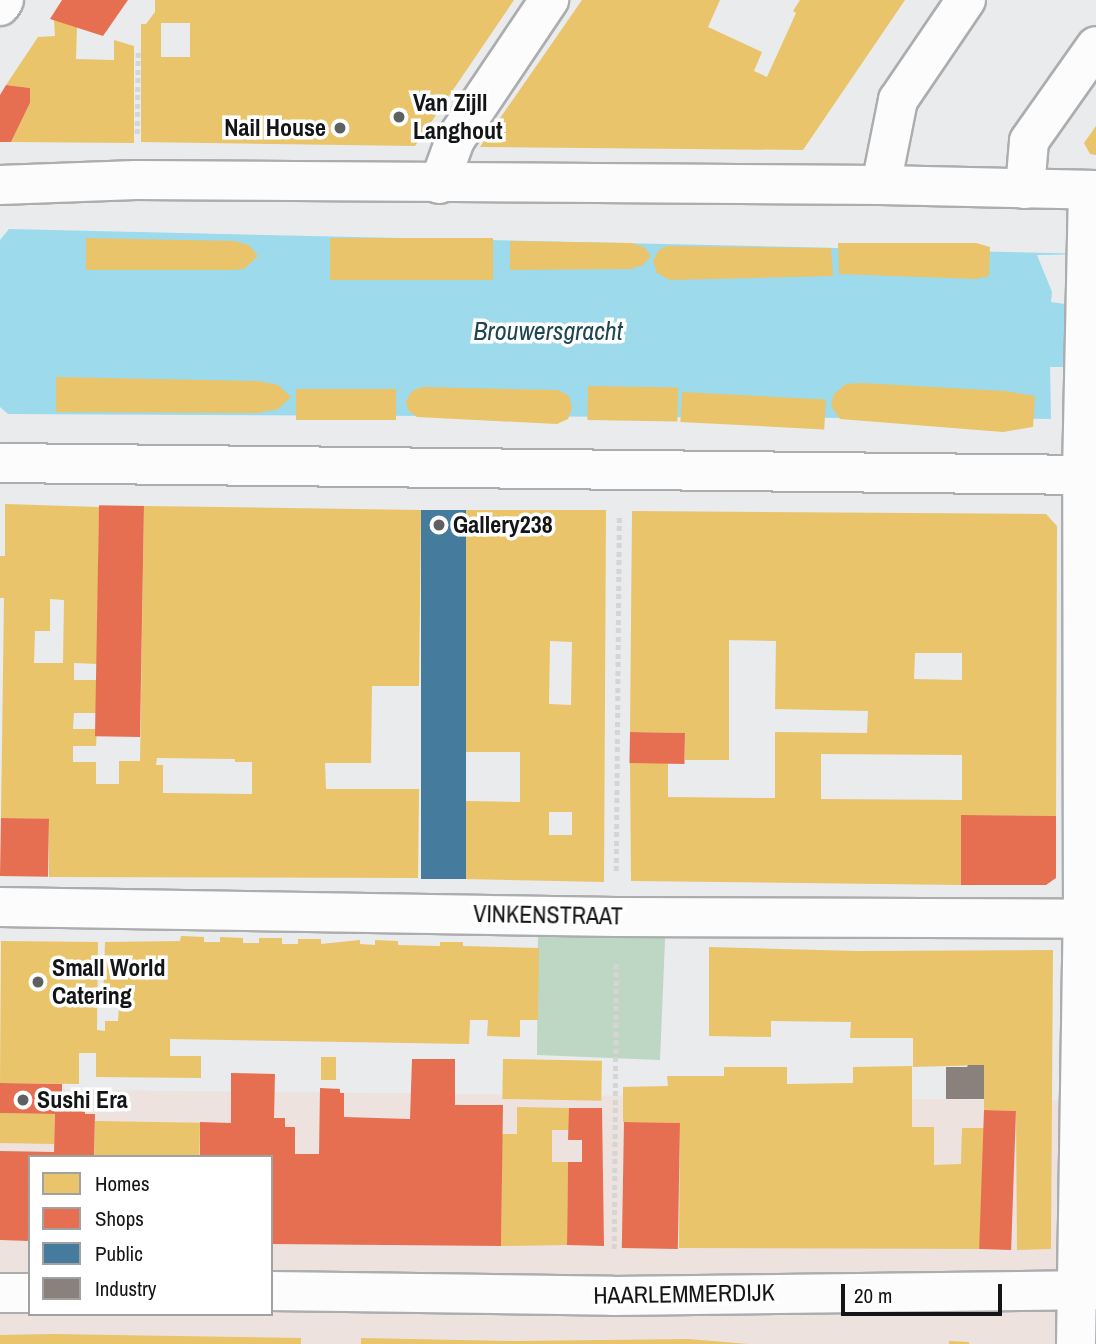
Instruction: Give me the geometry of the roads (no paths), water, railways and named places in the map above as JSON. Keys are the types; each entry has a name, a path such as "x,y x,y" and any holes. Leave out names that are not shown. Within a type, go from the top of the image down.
{"street":[{"path":"0,6 4,0"},
{"path":"439,184 455,140 549,0"},
{"path":"881,185 898,100 966,0"},
{"path":"1025,189 1029,141 1096,46"},
{"path":"0,185 136,180 881,185 1092,190 1085,254 1084,419 1089,475 1090,918 1086,1290 1076,1344"},
{"path":"0,463 1089,475"},
{"name":"VINKENSTRAAT","path":"0,907 616,917 1090,918"},
{"name":"HAARLEMMERDIJK","path":"273,1291 613,1296 1086,1290"},
{"path":"0,1293 28,1293"}],"water":[{"name":"Brouwersgracht","path":"9,229 1096,254 1096,419 8,414 0,407 0,240"}],"place":[{"name":"Van Zijll Langhout","path":"399,117"},
{"name":"Nail House","path":"340,128"},
{"name":"Gallery238","path":"439,525"},
{"name":"Small World Catering","path":"38,982"},
{"name":"Sushi Era","path":"23,1100"}]}
